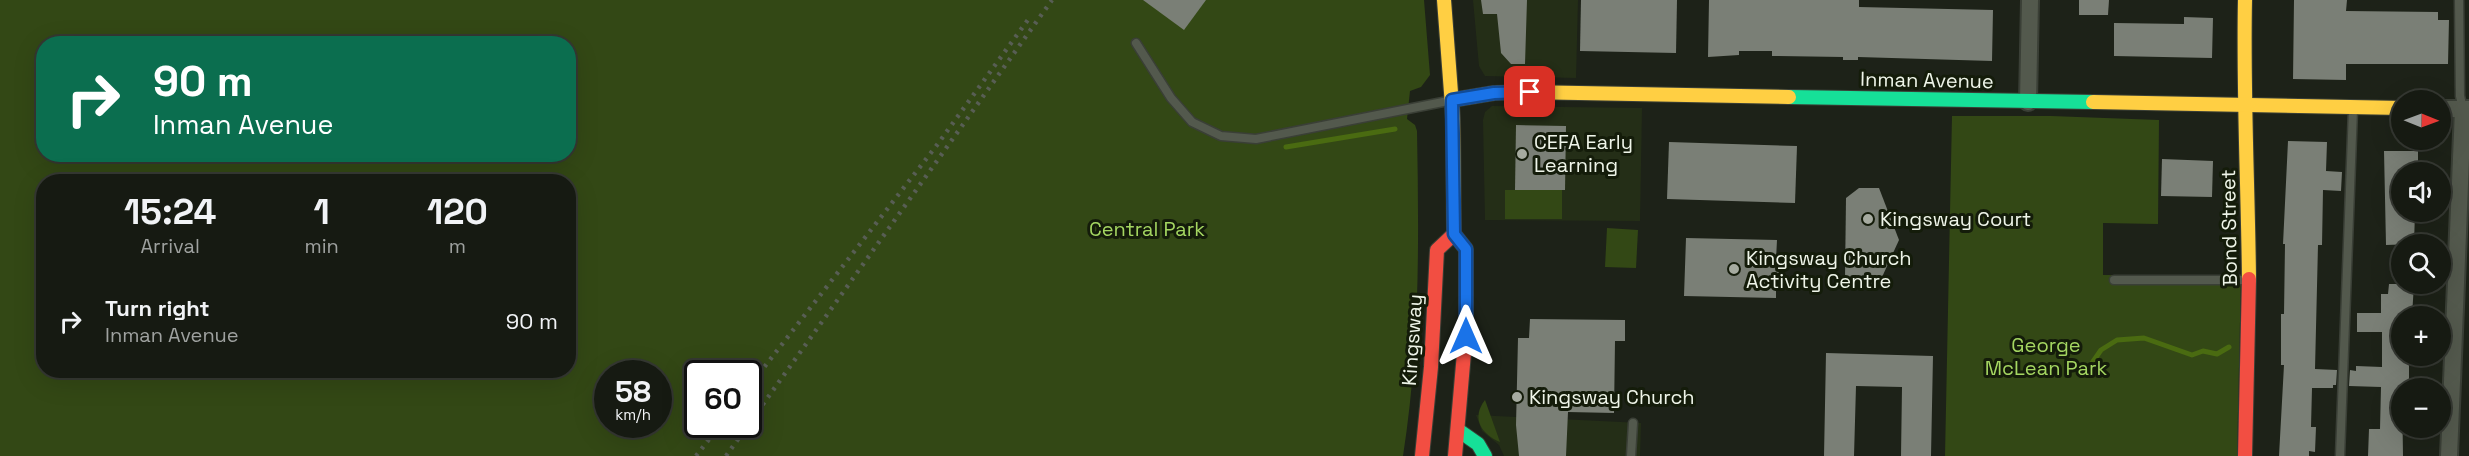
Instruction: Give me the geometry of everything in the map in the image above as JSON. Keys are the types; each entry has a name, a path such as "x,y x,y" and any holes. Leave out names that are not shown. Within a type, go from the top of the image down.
{"street":[{"path":"1444,0 1452,100 1454,234 1466,249 1466,336 1455,456"},
{"path":"2028,102 2030,0"},
{"name":"Bond Street","path":"2245,0 2244,106 2247,133 2249,280 2245,456"},
{"name":"Inman Avenue","path":"1452,100 1494,93 1530,92 2391,108"},
{"path":"2449,456 2466,109"},
{"name":"Kingsway","path":"1422,456 1431,367 1437,250 1454,234"},
{"path":"1458,430 1478,444 1485,456"}],"lane":[{"path":"2459,0 2460,96 2466,109"},
{"path":"1136,43 1171,98 1192,122 1221,136 1256,139 1452,100"},
{"path":"2340,456 2352,107"},
{"path":"2114,280 2249,280"},
{"path":"1631,456 1633,423"}],"shaded area":[{"path":"1473,0 1578,0 1576,78 1485,76 1479,66"},
{"path":"1492,106 1642,108 1640,221 1485,220 1483,120 1485,112"},
{"path":"1476,415 1641,423 1640,456 1504,456 1499,445 1482,431"}],"green space":[{"name":"Central Park","path":"0,0 1424,0 1430,75 1421,87 1410,91 1407,119 1415,125 1417,131 1418,253 1409,415 1403,456 0,456"},
{"name":"George McLean Park","path":"1952,116 2051,116 2159,120 2158,224 2103,223 2103,275 2241,276 2237,456 1945,456"},
{"path":"1505,190 1562,190 1562,219 1505,219"},
{"path":"1607,228 1638,230 1636,268 1605,267"},
{"path":"1485,400 1500,442 1488,435 1480,425 1479,413"}],"building":[{"path":"1143,0 1206,0 1184,30"},
{"path":"1481,0 1527,0 1525,64 1511,64 1501,53 1497,14 1483,14"},
{"path":"1581,0 1677,0 1676,53 1580,51"},
{"path":"1709,0 1859,0 1859,7 1993,10 1992,61 1858,57 1858,60 1843,60 1843,57 1772,56 1772,51 1739,51 1739,55 1708,57"},
{"path":"2079,0 2109,0 2108,15 2079,15"},
{"path":"2294,0 2347,0 2346,11 2438,12 2438,20 2449,20 2448,64 2346,64 2346,80 2293,79"},
{"path":"2184,17 2213,18 2212,58 2114,56 2114,23 2184,24"},
{"path":"1516,125 1566,126 1565,190 1515,190"},
{"path":"2288,141 2327,142 2326,171 2342,172 2341,191 2323,190 2322,245 2318,245 2315,369 2337,370 2336,385 2333,385 2333,388 2312,388 2311,427 2316,427 2315,452 2309,451 2309,456 2279,456 2284,365 2281,365 2281,314 2284,314 2285,244 2283,244"},
{"path":"1669,142 1797,146 1795,203 1667,199"},
{"path":"2384,151 2418,151 2418,162 2391,162 2391,222 2415,222 2414,234 2391,234 2391,245 2386,245"},
{"path":"2162,159 2213,161 2212,197 2161,196"},
{"name":"Kingsway Court","path":"1859,188 1879,188 1899,240 1877,288 1854,287 1845,278 1846,198"},
{"name":"Kingsway Church Activity Centre","path":"1686,238 1777,240 1776,260 1785,269 1776,277 1776,298 1684,296"},
{"path":"2389,284 2391,284 2391,294 2413,294 2413,306 2391,306 2391,366 2409,366 2409,378 2391,378 2391,438 2403,438 2403,456 2368,456 2369,429 2380,429 2381,387 2349,386 2350,370 2356,371 2356,366 2382,367 2382,332 2357,332 2357,313 2381,313 2381,294 2388,294"},
{"path":"1530,319 1625,320 1625,341 1615,341 1614,413 1568,412 1566,456 1519,456 1516,425 1518,338 1529,338"},
{"path":"1826,353 1933,356 1931,456 1901,456 1902,387 1856,386 1854,456 1824,456"}],"waterway":[{"path":"1286,147 1395,129"},
{"path":"2092,363 2101,350 2117,340 2144,338 2192,355 2203,351 2217,354 2229,347"}],"railway":[{"path":"726,456 1052,0"},
{"path":"762,370 937,145 1030,17"},
{"path":"696,456 710,438"}],"traffic: fast":[{"path":"1789,97 2093,102"},
{"path":"1458,430 1478,444 1485,456"}],"traffic: slow":[{"path":"1444,0 1453,119 1454,234 1466,249 1466,330"},
{"path":"2245,0 2249,279"},
{"path":"1452,100 1494,93 1525,92 1789,97"},
{"path":"2093,102 2391,108"}],"traffic: jam":[{"path":"1422,456 1431,367 1437,250 1454,234"},
{"path":"2245,456 2249,279"},
{"path":"1455,456 1466,330"}],"place":[{"name":"CEFA Early Learning","path":"1522,154"},
{"name":"Kingsway Court","path":"1868,219"},
{"name":"Kingsway Church Activity Centre","path":"1734,269"},
{"name":"Kingsway Church","path":"1517,397"}],"route":[{"path":"1466,336 1466,249 1454,234 1452,100 1494,93 1530,92"}]}
